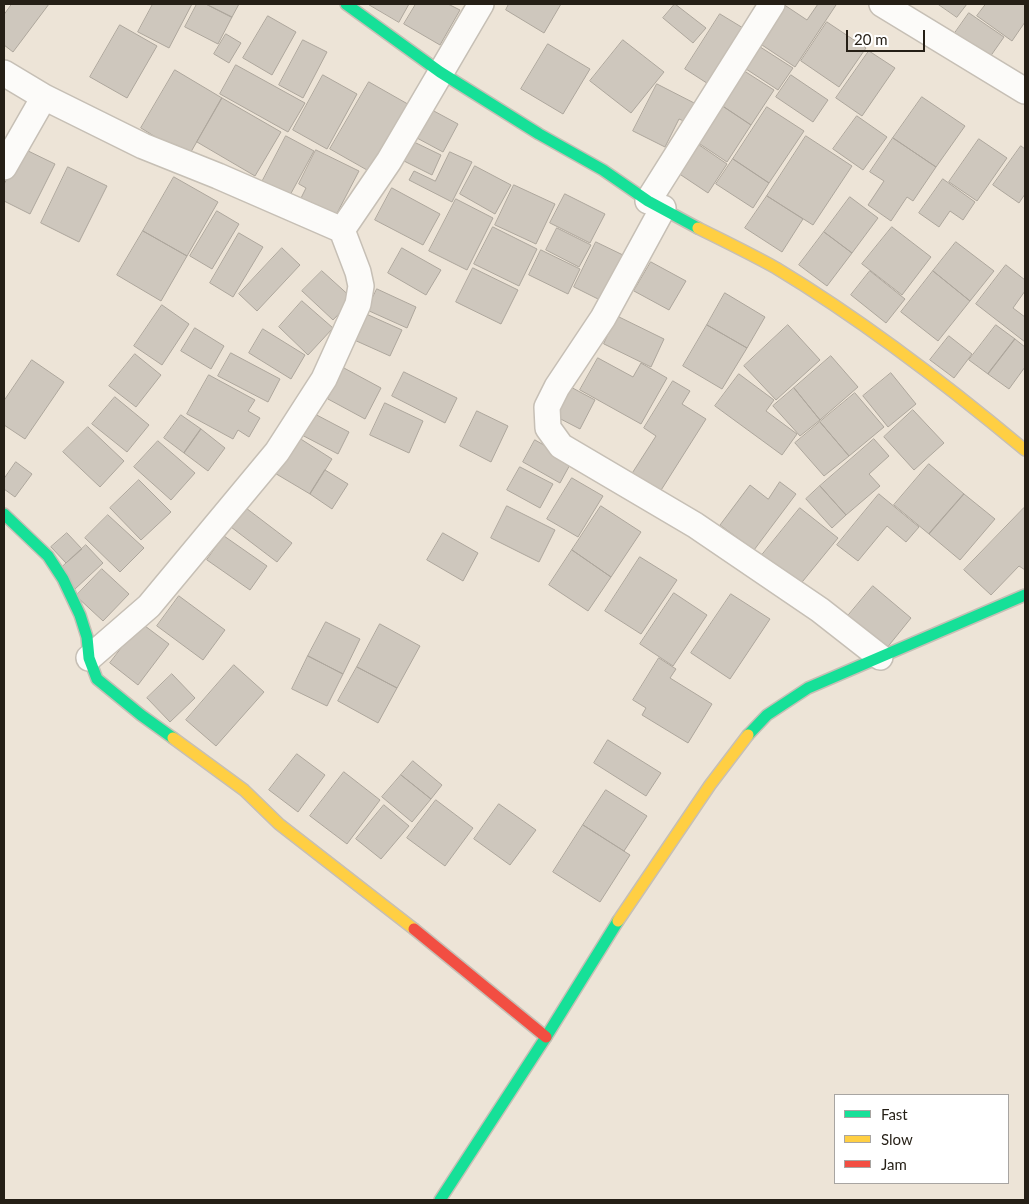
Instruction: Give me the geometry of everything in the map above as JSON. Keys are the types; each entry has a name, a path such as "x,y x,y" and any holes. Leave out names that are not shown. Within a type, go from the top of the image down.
{"street":[{"path":"346,4 440,72 540,134 603,170 655,205 775,268 854,319 954,391 1025,450"},
{"path":"342,230 389,161 481,4"},
{"path":"772,4 655,205 602,318 550,400 547,407 548,428 561,446 695,525 820,610 880,657"},
{"path":"882,4 1025,90"},
{"path":"4,72 44,97 142,146 218,176 342,230 358,272 361,286 358,304 324,379 277,452 149,606 90,658"},
{"path":"4,167 44,97"},
{"path":"4,514 48,556 63,579 80,614 97,679 141,715 244,790 280,824 420,934 546,1037"},
{"path":"440,1200 546,1037 611,932 710,785 742,742 767,715 808,688 1025,595"}],"building":[{"path":"12,4 49,4 13,52 4,45 4,15"},
{"path":"153,4 192,4 169,48 138,32"},
{"path":"197,4 206,4 232,17 218,44 185,27"},
{"path":"206,4 239,4 232,17"},
{"path":"368,4 409,4 399,22"},
{"path":"416,4 448,4 460,10 440,45 404,24"},
{"path":"509,4 561,4 544,33 506,10"},
{"path":"675,4 706,28 693,43 663,18"},
{"path":"783,4 807,20 818,4 836,5 795,67 753,39"},
{"path":"938,4 967,4 957,17"},
{"path":"986,4 1025,4 1025,22 1012,41 977,16"},
{"path":"969,13 1004,37 985,64 950,40"},
{"path":"720,14 748,31 713,87 685,69"},
{"path":"268,16 296,32 272,75 243,58"},
{"path":"827,22 866,48 839,87 801,61"},
{"path":"120,25 157,46 127,98 90,77"},
{"path":"226,34 241,43 229,63 214,54"},
{"path":"303,40 327,52 303,98 279,85"},
{"path":"623,40 664,72 631,113 590,81"},
{"path":"754,43 793,68 778,90 740,65"},
{"path":"548,44 590,69 563,114 521,89"},
{"path":"869,51 895,68 862,116 836,98"},
{"path":"236,65 305,103 288,132 220,94"},
{"path":"738,67 774,90 751,125 715,101"},
{"path":"175,70 222,98 188,157 141,128"},
{"path":"323,75 357,94 327,149 293,130"},
{"path":"791,75 828,100 813,122 776,97"},
{"path":"369,82 413,107 374,174 330,149"},
{"path":"657,84 702,107 693,125 679,119 665,147 633,131"},
{"path":"922,97 965,126 936,167 893,138"},
{"path":"222,98 281,132 255,176 197,142"},
{"path":"715,101 751,125 727,162 691,138"},
{"path":"767,107 804,131 769,183 733,159"},
{"path":"432,110 458,124 443,152 417,138"},
{"path":"857,116 887,137 863,170 833,149"},
{"path":"286,136 314,151 289,197 262,182"},
{"path":"806,136 852,166 813,225 767,196"},
{"path":"893,138 936,167 913,201 907,197 891,221 868,205 884,181 870,172"},
{"path":"979,139 1007,158 977,201 949,182"},
{"path":"692,140 727,164 708,193 672,169"},
{"path":"414,142 441,155 432,175 404,161"},
{"path":"1021,146 1025,149 1025,194 1019,203 993,185"},
{"path":"22,148 55,164 30,214 4,201 4,185"},
{"path":"316,150 359,171 335,217 300,200 306,188 299,184"},
{"path":"450,152 472,162 452,202 409,180 414,171 435,181"},
{"path":"733,159 769,183 753,208 716,184"},
{"path":"475,166 511,185 495,214 460,194"},
{"path":"68,167 107,186 79,242 41,223"},
{"path":"174,177 218,202 187,256 143,231"},
{"path":"943,179 975,202 963,220 950,211 939,227 919,213"},
{"path":"514,185 555,204 536,244 495,225"},
{"path":"392,188 440,214 423,245 375,220"},
{"path":"565,194 605,214 590,243 550,223"},
{"path":"767,196 803,219 782,252 745,228"},
{"path":"850,197 878,218 852,253 824,232"},
{"path":"456,199 493,218 467,270 429,251"},
{"path":"217,211 239,224 212,269 190,256"},
{"path":"493,227 537,249 519,286 474,264"},
{"path":"892,227 931,257 902,295 862,264"},
{"path":"557,228 591,245 579,267 546,250"},
{"path":"143,231 187,256 161,301 117,275"},
{"path":"824,232 852,253 827,286 799,265"},
{"path":"239,233 263,247 233,297 210,283"},
{"path":"596,242 625,256 604,302 574,287"},
{"path":"956,242 994,271 970,301 933,271"},
{"path":"282,248 300,265 257,311 239,294"},
{"path":"402,248 441,270 426,295 388,273"},
{"path":"541,250 580,269 568,294 529,275"},
{"path":"651,262 686,281 669,310 634,291"},
{"path":"1006,265 1025,280 1025,291 1013,308 1025,317 1025,342 976,304"},
{"path":"473,268 518,290 501,324 456,302"},
{"path":"322,271 353,299 333,320 302,291"},
{"path":"870,271 905,299 886,323 851,295"},
{"path":"933,271 970,301 938,341 901,312"},
{"path":"377,289 416,307 407,328 367,310"},
{"path":"725,293 765,317 747,348 707,325"},
{"path":"302,301 333,328 308,355 279,327"},
{"path":"162,305 189,324 162,365 134,346"},
{"path":"364,313 402,330 390,356 352,339"},
{"path":"617,316 664,339 651,367 604,344"},
{"path":"707,325 747,348 722,389 683,366"},
{"path":"788,325 820,360 776,400 744,366"},
{"path":"996,325 1015,339 988,374 969,360"},
{"path":"195,328 224,346 211,369 181,351"},
{"path":"263,329 305,355 291,379 249,353"},
{"path":"949,336 972,354 954,378 930,360"},
{"path":"1015,339 1025,347 1025,367 1009,389 988,374"},
{"path":"231,353 280,379 268,402 218,376"},
{"path":"135,354 161,375 136,407 109,386"},
{"path":"831,356 858,387 820,420 794,388"},
{"path":"598,358 633,377 641,363 667,378 641,424 580,390"},
{"path":"32,360 64,382 25,439 4,425 4,401"},
{"path":"344,368 381,388 365,419 328,399"},
{"path":"404,372 457,398 445,423 392,396"},
{"path":"891,373 916,404 888,427 863,396"},
{"path":"739,374 774,400 766,411 797,434 782,455 715,406"},
{"path":"209,375 255,400 248,411 260,418 249,437 238,430 233,439 187,414"},
{"path":"673,381 690,391 682,404 706,419 658,495 629,478 656,436 644,428"},
{"path":"567,385 595,400 580,429 551,414"},
{"path":"794,388 820,420 800,436 773,406"},
{"path":"855,393 884,427 849,456 820,422"},
{"path":"115,397 149,425 127,452 92,424"},
{"path":"385,403 423,421 409,453 370,435"},
{"path":"913,410 944,443 914,470 884,437"},
{"path":"477,411 508,426 491,462 460,446"},
{"path":"311,412 349,432 338,454 300,434"},
{"path":"181,415 201,429 184,453 164,438"},
{"path":"820,422 849,456 824,476 795,443"},
{"path":"88,427 124,461 100,487 63,452"},
{"path":"201,429 225,448 208,471 184,453"},
{"path":"296,436 332,459 310,494 273,472"},
{"path":"874,439 889,456 869,474 880,486 846,515 820,486"},
{"path":"535,440 572,461 560,483 523,462"},
{"path":"158,441 195,473 171,500 134,467"},
{"path":"16,462 32,474 15,497 4,489 4,479"},
{"path":"929,464 964,494 929,534 894,505"},
{"path":"520,467 553,484 540,508 507,490"},
{"path":"325,470 348,484 332,509 310,494"},
{"path":"572,478 603,496 578,537 547,519"},
{"path":"139,480 171,512 141,540 110,508"},
{"path":"780,482 796,494 754,550 720,525 750,485 768,499"},
{"path":"820,486 846,515 832,528 806,499"},
{"path":"879,494 919,527 906,542 887,526 858,561 837,545"},
{"path":"964,494 995,519 960,560 929,534"},
{"path":"242,505 292,543 277,562 227,524"},
{"path":"507,506 555,530 539,562 491,538"},
{"path":"601,506 641,532 611,577 572,550"},
{"path":"800,508 838,538 794,592 773,563 762,555"},
{"path":"1024,508 1025,570 1019,566 991,595 964,570"},
{"path":"108,515 144,548 120,572 85,538"},
{"path":"67,533 82,549 66,563 51,547"},
{"path":"443,533 478,553 463,581 427,560"},
{"path":"224,536 267,566 250,590 207,560"},
{"path":"86,545 103,563 75,589 59,570"},
{"path":"572,550 611,577 588,611 549,585"},
{"path":"640,557 677,580 641,634 605,611"},
{"path":"102,569 129,594 103,621 76,596"},
{"path":"873,586 911,618 886,649 847,617"},
{"path":"674,593 707,615 673,666 640,644"},
{"path":"731,594 770,619 730,679 691,653"},
{"path":"179,596 225,630 203,660 157,626"},
{"path":"326,622 360,639 343,674 308,656"},
{"path":"141,623 169,644 138,685 110,663"},
{"path":"380,624 420,646 397,688 357,667"},
{"path":"308,656 343,674 327,706 292,689"},
{"path":"659,658 676,669 670,678 712,704 688,743 642,715 646,708 633,700"},
{"path":"234,665 264,692 216,746 186,720"},
{"path":"357,667 397,688 378,723 338,701"},
{"path":"172,674 195,698 170,722 147,698"},
{"path":"608,740 661,773 646,796 594,763"},
{"path":"297,754 325,775 298,812 269,790"},
{"path":"413,761 442,785 431,799 401,775"},
{"path":"344,772 380,800 347,844 310,816"},
{"path":"401,775 431,799 412,822 382,797"},
{"path":"606,790 647,816 624,851 583,825"},
{"path":"436,800 473,828 445,866 407,838"},
{"path":"499,804 536,830 510,865 474,839"},
{"path":"384,805 409,826 381,859 356,839"},
{"path":"583,825 630,855 600,902 553,872"}],"traffic: fast":[{"path":"346,4 440,72 539,134 603,170 648,201 698,228"},
{"path":"4,514 48,556 63,579 80,615 87,637 89,658 97,679 173,738"},
{"path":"748,735 767,715 808,688 1025,595"},
{"path":"440,1200 546,1037 618,921"}],"traffic: slow":[{"path":"698,228 776,268 873,331 935,377 1025,450"},
{"path":"618,921 710,785 748,735"},
{"path":"173,738 244,790 279,824 414,929"}],"traffic: jam":[{"path":"414,929 546,1037"}]}
